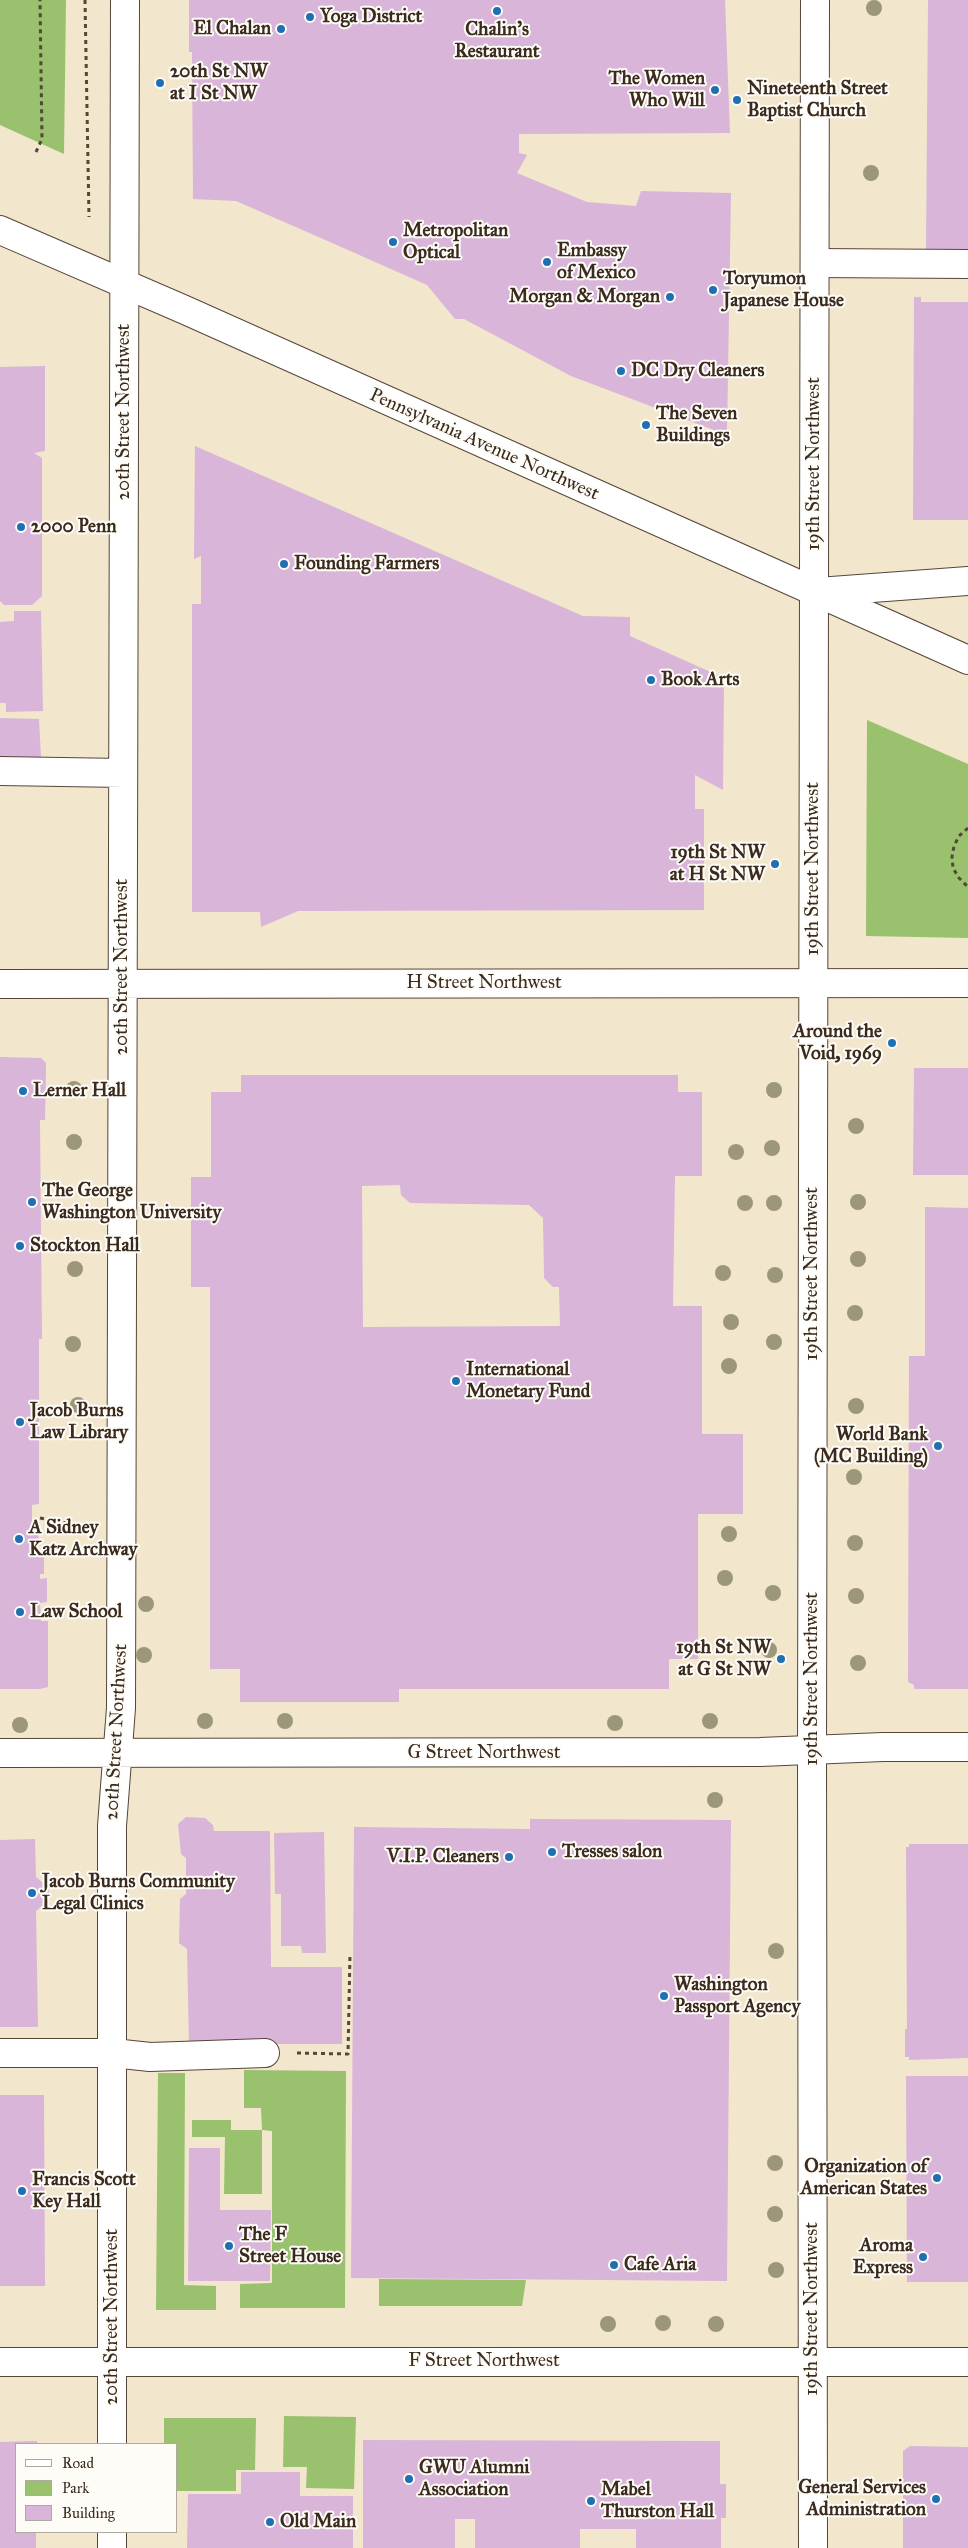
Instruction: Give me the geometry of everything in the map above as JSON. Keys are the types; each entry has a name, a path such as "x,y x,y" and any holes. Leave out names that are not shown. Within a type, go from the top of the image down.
{"street":[{"name":"20th Street Northwest","path":"112,2443 112,1826 121,1708 125,0"},
{"name":"19th Street Northwest","path":"813,2548 812,1750 815,0"},
{"name":"Pennsylvania Avenue Northwest","path":"0,230 968,660"},
{"path":"815,263 968,264"},
{"path":"814,592 968,581"},
{"path":"0,771 123,773"},
{"name":"H Street Northwest","path":"0,984 122,982 968,983"},
{"name":"G Street Northwest","path":"0,1753 812,1750 968,1747"},
{"path":"0,2054 113,2054 150,2057 265,2054"},
{"name":"F Street Northwest","path":"0,2362 968,2362"},
{"path":"112,2533 112,2548"}],"path":[{"path":"36,152 42,139 40,0"},
{"path":"85,0 86,150"},
{"path":"968,828 959,836 952,857 956,873 968,887"},
{"path":"40,1518 92,1527"},
{"path":"311,2054 348,2054 350,1954"}],"green space":[{"path":"0,0 66,0 64,154 0,125"},
{"path":"867,720 968,764 968,938 866,936"},
{"path":"244,2070 346,2071 345,2308 240,2308 240,2284 272,2283 272,2131 262,2130 261,2108 244,2108"},
{"path":"158,2073 185,2073 184,2285 216,2286 216,2310 156,2310"},
{"path":"192,2120 231,2120 231,2130 262,2130 262,2194 224,2194 225,2137 192,2137"},
{"path":"379,2279 526,2280 522,2306 379,2306"},
{"path":"284,2416 356,2417 354,2489 306,2488 307,2467 283,2467"},
{"path":"164,2418 256,2418 255,2470 236,2470 236,2491 178,2491 178,2443 164,2443"}],"building":[{"path":"189,0 725,0 730,133 519,134 519,153 527,155 517,173 587,202 636,206 641,191 731,193 727,435 571,376 464,319 455,319 427,285 330,242 236,201 193,199 192,52 189,52"},
{"path":"928,0 968,0 968,250 926,250"},
{"path":"914,297 921,297 921,302 968,302 968,520 913,520"},
{"name":"2000 Penn","path":"45,366 45,451 34,453 42,458 42,596 32,605 4,605 0,601 0,367"},
{"path":"195,446 583,616 630,617 630,636 724,678 723,790 695,775 695,809 704,809 704,910 298,911 261,927 260,912 192,912 192,604 201,604 201,556 194,559"},
{"path":"14,611 41,611 43,711 6,712 6,703 0,703 0,622 14,621"},
{"path":"0,718 39,719 41,758 0,757"},
{"path":"0,1057 41,1058 46,1063 45,1120 40,1120 42,1339 39,1339 39,1504 32,1505 32,1521 38,1521 39,1553 44,1553 44,1574 40,1574 40,1579 47,1578 47,1602 40,1603 41,1621 48,1621 48,1687 40,1689 0,1689"},
{"path":"914,1068 968,1068 968,1175 913,1175"},
{"name":"International Monetary Fund","path":"241,1075 678,1075 678,1092 702,1092 702,1176 675,1176 673,1306 702,1306 702,1434 743,1434 743,1514 698,1514 698,1659 669,1659 669,1689 399,1689 399,1702 240,1702 240,1669 210,1669 210,1287 191,1287 191,1177 211,1177 211,1092 241,1092","holes":["400,1185 401,1195 410,1203 529,1205 543,1218 544,1278 553,1287 559,1287 560,1326 363,1327 362,1186"]},
{"name":"World Bank (MC Building)","path":"925,1207 968,1208 968,1689 914,1689 914,1685 908,1682 909,1356 925,1356"},
{"path":"186,1817 205,1818 213,1825 214,1831 270,1831 271,1967 342,1967 342,2044 189,2044 187,1949 179,1943 180,1899 186,1894 186,1858 181,1854 178,1824"},
{"path":"530,1819 731,1820 727,2281 351,2278 354,1827 530,1829"},
{"path":"324,1832 326,1953 302,1953 301,1946 281,1946 281,1894 275,1894 274,1833"},
{"path":"35,1839 36,1877 49,1888 49,1901 36,1911 38,2027 0,2027 0,1840"},
{"path":"909,1844 968,1844 968,2058 909,2060 909,2057 905,2057 905,2029 907,2029 906,1847 909,1847"},
{"name":"Organization of American States","path":"906,2076 968,2076 968,2282 907,2282"},
{"name":"Francis Scott Key Hall","path":"0,2095 44,2095 45,2286 0,2286"},
{"name":"The F Street House","path":"189,2148 220,2148 220,2210 271,2210 270,2281 188,2281"},
{"name":"Mabel Thurston Hall","path":"363,2440 720,2441 720,2484 726,2484 726,2518 721,2518 721,2548 636,2548 636,2529 580,2529 580,2548 475,2548 475,2519 455,2519 455,2548 363,2548"},
{"path":"37,2441 37,2443 15,2443 15,2533 36,2533 36,2548 0,2548 0,2442"},
{"name":"General Services Administration","path":"910,2446 968,2447 968,2548 903,2548 903,2451"},
{"name":"Old Main","path":"241,2472 300,2472 300,2496 353,2496 353,2548 187,2548 188,2494 241,2494"}],"place":[{"name":"Chalin's Restaurant","path":"497,11"},
{"name":"Yoga District","path":"310,17"},
{"name":"El Chalan","path":"281,29"},
{"name":"20th St NW at I St NW","path":"160,83"},
{"name":"The Women Who Will","path":"715,90"},
{"name":"Nineteenth Street Baptist Church","path":"737,100"},
{"name":"Metropolitan Optical","path":"393,242"},
{"name":"Embassy of Mexico","path":"547,262"},
{"name":"Toryumon Japanese House","path":"713,290"},
{"name":"Morgan & Morgan","path":"670,297"},
{"name":"DC Dry Cleaners","path":"621,371"},
{"name":"The Seven Buildings","path":"646,425"},
{"name":"2000 Penn","path":"21,527"},
{"name":"Founding Farmers","path":"284,564"},
{"name":"Book Arts","path":"651,680"},
{"name":"19th St NW at H St NW","path":"775,864"},
{"name":"Around the Void, 1969","path":"892,1043"},
{"name":"Lerner Hall","path":"23,1091"},
{"name":"The George Washington University","path":"32,1202"},
{"name":"Stockton Hall","path":"20,1246"},
{"name":"International Monetary Fund","path":"456,1381"},
{"name":"Jacob Burns Law Library","path":"20,1422"},
{"name":"World Bank (MC Building)","path":"938,1446"},
{"name":"A Sidney Katz Archway","path":"19,1539"},
{"name":"Law School","path":"20,1612"},
{"name":"19th St NW at G St NW","path":"781,1659"},
{"name":"Tresses salon","path":"552,1852"},
{"name":"V.I.P. Cleaners","path":"509,1857"},
{"name":"Jacob Burns Community Legal Clinics","path":"32,1893"},
{"name":"Washington Passport Agency","path":"664,1996"},
{"name":"Organization of American States","path":"937,2178"},
{"name":"Francis Scott Key Hall","path":"22,2191"},
{"name":"The F Street House","path":"229,2246"},
{"name":"Aroma Express","path":"923,2257"},
{"name":"Cafe Aria","path":"614,2265"},
{"name":"GWU Alumni Association","path":"409,2479"},
{"name":"General Services Administration","path":"936,2499"},
{"name":"Mabel Thurston Hall","path":"591,2501"},
{"name":"Old Main","path":"270,2522"}]}
